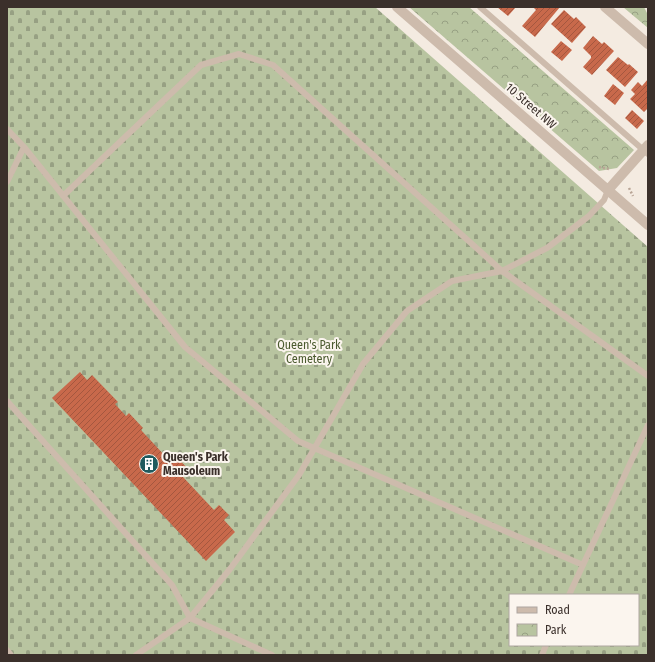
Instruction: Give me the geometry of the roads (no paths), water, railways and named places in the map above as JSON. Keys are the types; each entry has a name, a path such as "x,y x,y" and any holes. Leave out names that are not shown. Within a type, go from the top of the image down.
{"street":[{"name":"10 Street NW","path":"397,7 648,225"},
{"path":"605,7 648,44"},
{"path":"608,190 647,150"}],"lane":[{"path":"480,7 647,150"},
{"path":"63,196 201,65 239,54 273,64 502,271 648,376"},
{"path":"7,130 24,147 185,347 298,441 583,565"},
{"path":"7,182 24,147"},
{"path":"136,655 190,618 230,569 300,475 363,364 408,311 452,281 502,271 547,248 590,214 604,200 608,190"},
{"path":"7,401 172,585 190,618 272,655"},
{"path":"569,594 648,425"},
{"path":"7,650 12,655"}],"place":[{"name":"Queen's Park Mausoleum","path":"149,464"}],"park label":[{"name":"Queen's Park Cemetery","path":"309,352"}]}
